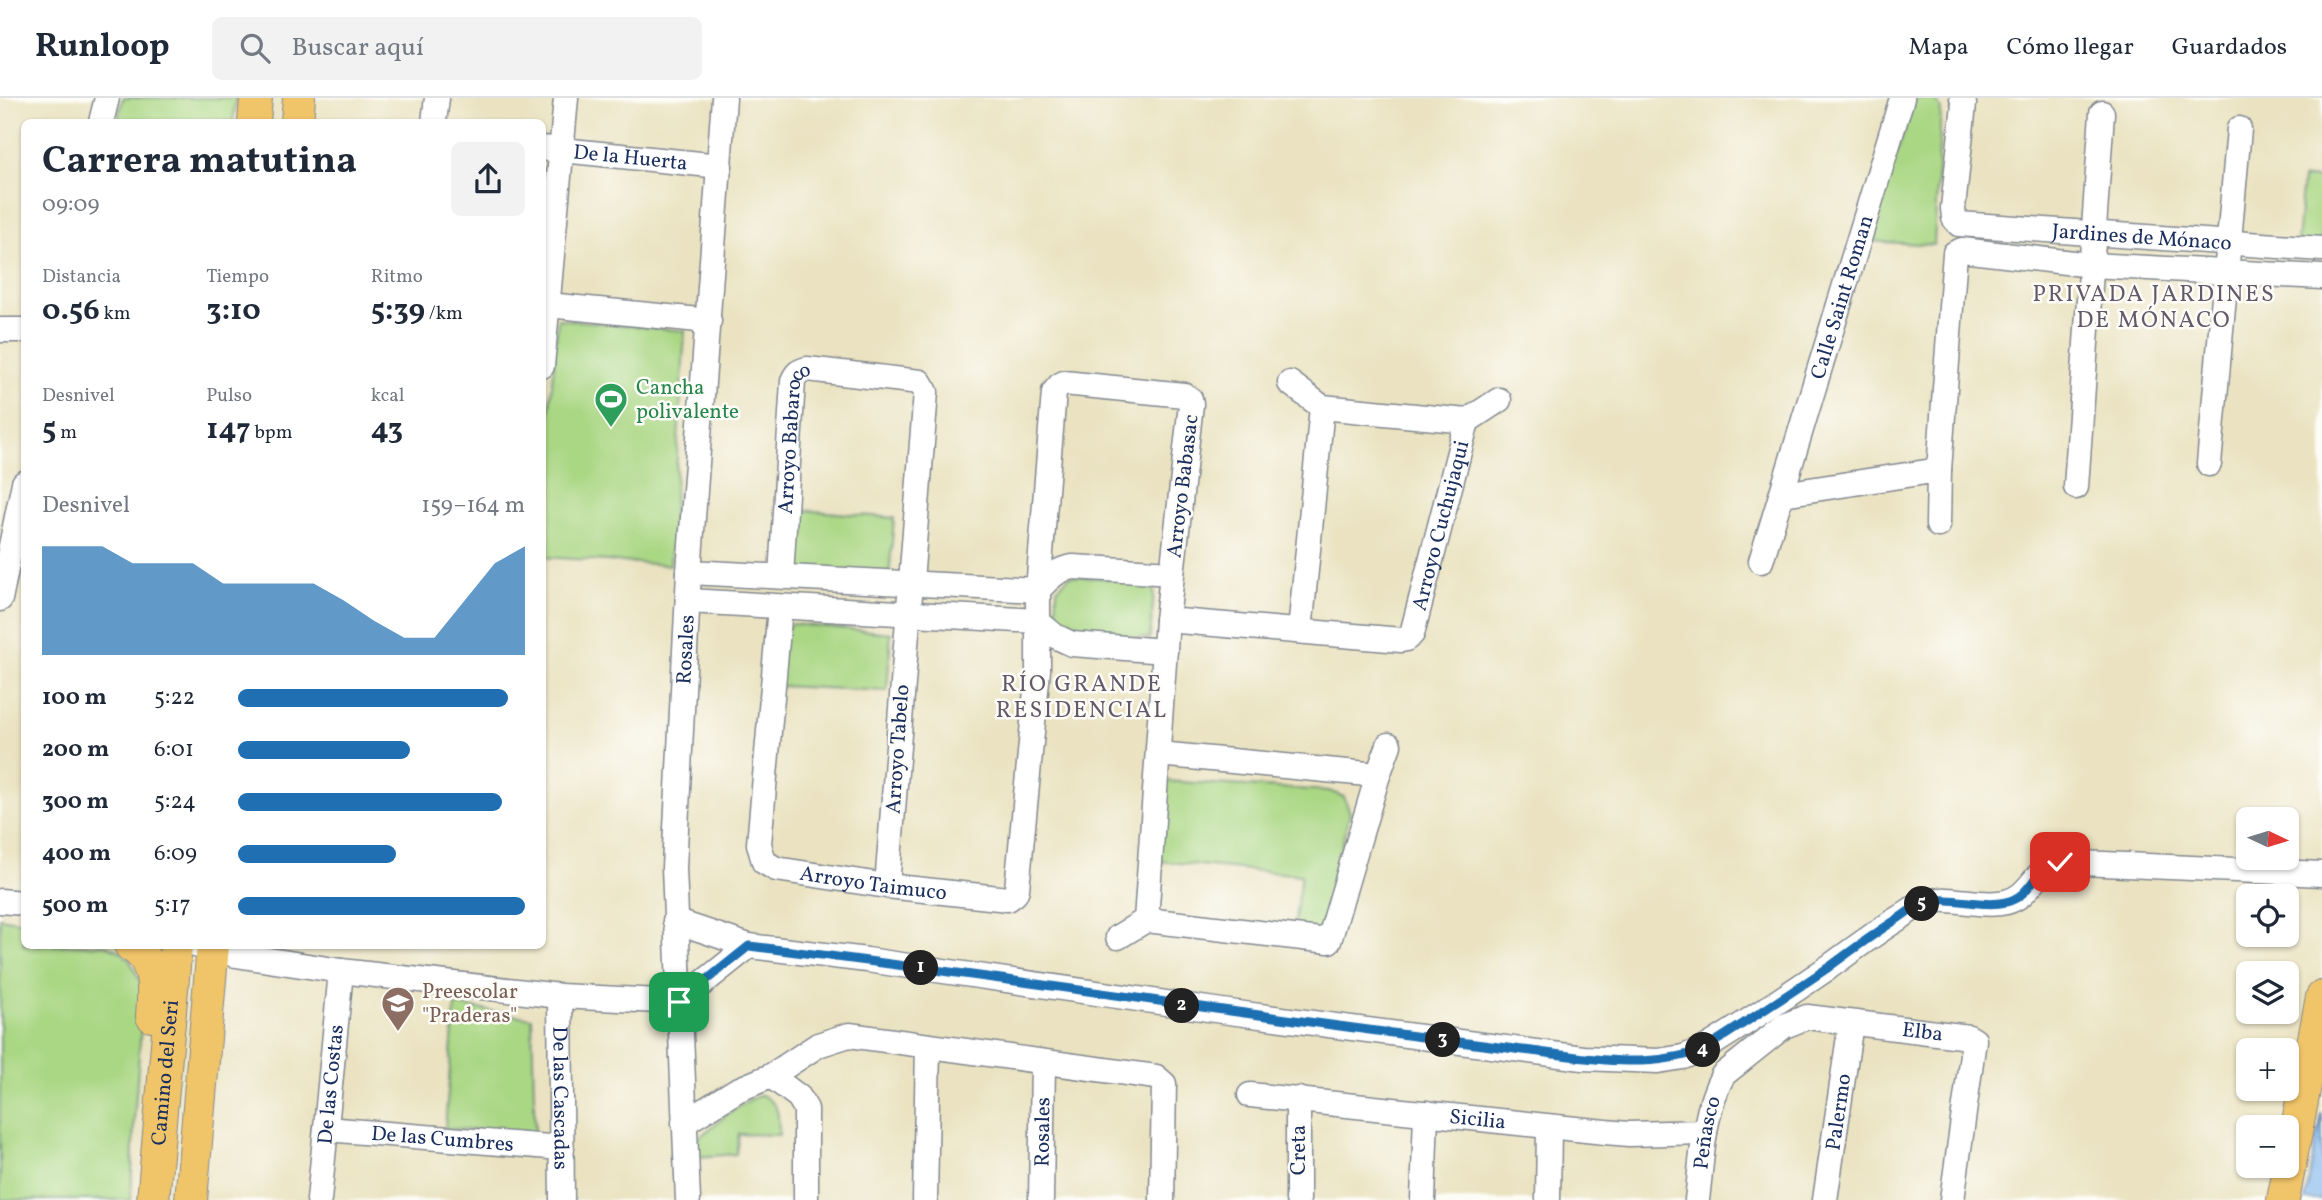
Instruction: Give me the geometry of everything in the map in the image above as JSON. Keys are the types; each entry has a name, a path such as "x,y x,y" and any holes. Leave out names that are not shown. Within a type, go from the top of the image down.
{"main road":[{"path":"254,119 256,98"},
{"path":"297,119 299,98"},
{"path":"136,949 143,955 154,983 147,1076 160,1116"},
{"name":"Camino del Seri","path":"153,1200 176,949"},
{"name":"Camino del Seri","path":"191,1200 207,949"},
{"path":"2283,1200 2322,998"}],"street":[{"path":"102,119 107,98"},
{"path":"434,119 437,98"},
{"path":"546,325 551,149 566,98"},
{"name":"Rosales","path":"688,1200 675,921 675,855 689,572 724,98"},
{"name":"Calle Saint Roman","path":"1761,561 1902,98"},
{"name":"Jardines de Mónaco","path":"1962,98 1964,104 1953,208 1954,218 1959,224 2316,249"},
{"path":"2076,487 2102,113"},
{"path":"2209,464 2239,129"},
{"name":"De la Huerta","path":"551,149 720,166"},
{"path":"2315,277 2316,249"},
{"name":"Jardines de Mónaco","path":"1940,470 1955,253 1962,250 2091,265 2315,277"},
{"path":"548,305 709,321"},
{"path":"0,330 21,330"},
{"name":"Arroyo Babaroco","path":"781,576 793,381 800,370 807,369 914,380 924,385 926,392 910,583"},
{"name":"Arroyo Babasac","path":"1038,590 1054,392 1059,385 1064,383 1180,394 1190,399 1167,620 1146,920"},
{"path":"1290,383 1322,407 1300,631"},
{"path":"1467,421 1499,400"},
{"name":"Arroyo Cuchujaqui","path":"1167,620 1401,640 1412,634 1467,421 1322,407"},
{"path":"1783,494 1940,470 1938,525"},
{"path":"0,599 21,498"},
{"path":"689,572 1038,590 1064,568 1172,573"},
{"name":"Arroyo Tabelo","path":"887,886 910,583"},
{"name":"Arroyo Taimuco","path":"780,607 759,844 764,862 776,869 887,886 1008,900 1015,894 1038,670 1038,590"},
{"path":"688,601 1037,621 1055,636 1072,644 1165,651"},
{"path":"1038,670 1072,644"},
{"path":"1118,937 1146,920 1335,945 1388,745"},
{"path":"1159,754 1378,775"},
{"path":"675,921 749,946 1583,1058 1658,1061 1682,1057 1704,1049 1828,968 1870,936 1926,902 2006,902 2020,896 2049,865 2060,862 2322,874"},
{"path":"0,901 21,903"},
{"path":"223,949 341,971 560,996 679,1002 749,946"},
{"name":"De las Costas","path":"319,1200 341,971"},
{"name":"De las Cascadas","path":"560,996 562,1200"},
{"name":"Elba","path":"1728,1069 1784,1026 1807,1017 1969,1037 1974,1040 1952,1200"},
{"name":"Palermo","path":"1825,1200 1851,1023"},
{"path":"684,1123 737,1090 771,1076 818,1045 849,1035 1156,1077 1164,1084 1162,1200"},
{"path":"925,1200 928,1046"},
{"name":"Rosales","path":"1041,1200 1043,1062"},
{"name":"Peñasco","path":"1697,1200 1705,1132 1718,1084 1728,1069"},
{"path":"771,1076 799,1097 806,1109 806,1200"},
{"name":"Sicilia","path":"1250,1095 1629,1134 1705,1132"},
{"name":"Creta","path":"1298,1099 1298,1200"},
{"path":"1423,1200 1426,1113"},
{"path":"1548,1200 1549,1127"},
{"name":"De las Cumbres","path":"326,1129 562,1148"}],"green space":[{"path":"123,98 236,98 233,119 118,119"},
{"path":"1914,99 1935,99 1941,109 1934,245 1869,241"},
{"path":"2303,178 2322,179 2322,244 2297,243"},
{"path":"558,319 685,331 670,565 546,557 546,449"},
{"path":"791,509 894,518 889,578 788,572"},
{"path":"1070,576 1142,581 1154,591 1150,638 1067,640 1056,626 1057,589"},
{"path":"792,624 891,633 887,691 779,686 783,630"},
{"path":"1164,781 1329,791 1344,797 1350,813 1319,935 1293,934 1301,875 1159,861"},
{"path":"0,918 21,922 21,949 120,951 129,959 144,989 131,1200 0,1200"},
{"path":"455,1005 532,1018 535,1135 445,1128"},
{"path":"762,1095 775,1107 779,1135 739,1134 736,1154 698,1157 697,1139 736,1108"}],"water":[{"path":"2322,1113 2322,1200 2305,1200"}],"place":[{"name":"Cancha polivalente","path":"611,429"},
{"name":"Preescolar \"Praderas\"","path":"398,1033"}],"district":[{"name":"PRIVADA JARDINES DE MÓNACO","path":"2154,306"},
{"name":"RÍO GRANDE RESIDENCIAL","path":"1082,696"}],"route":[{"path":"679,1002 749,946 1583,1058 1658,1061 1682,1057 1704,1049 1828,968 1870,936 1926,902 2006,902 2020,896 2042,870 2060,862"}]}
